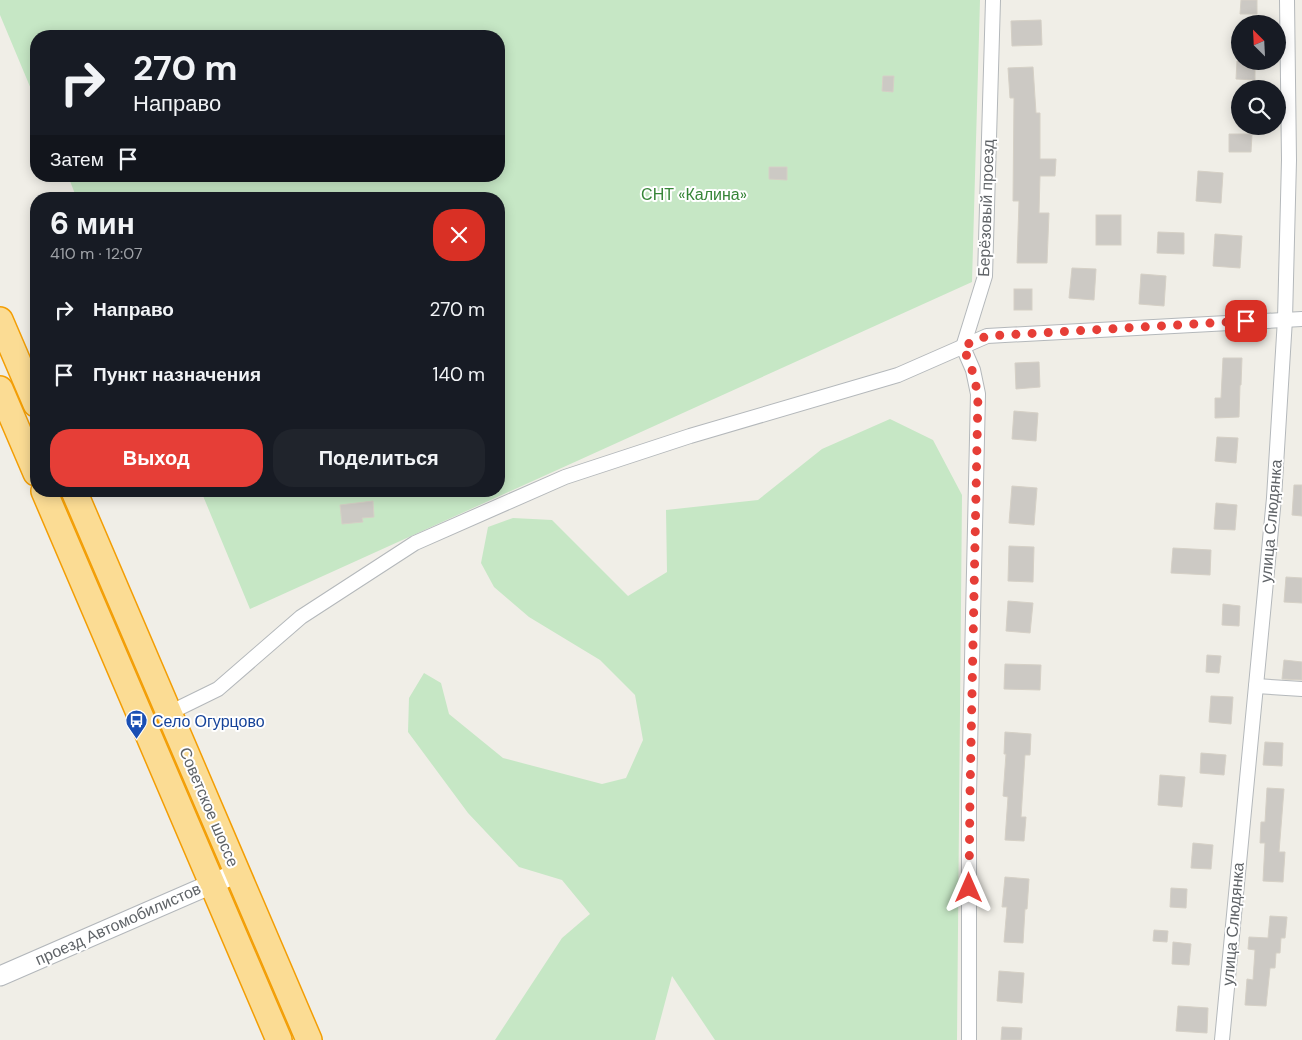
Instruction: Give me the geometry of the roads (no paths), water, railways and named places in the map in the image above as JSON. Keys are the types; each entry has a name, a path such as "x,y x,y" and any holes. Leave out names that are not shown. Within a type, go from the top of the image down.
{"highway":[{"path":"0,320 30,390"},
{"path":"0,389 30,459"},
{"name":"Советское шоссе","path":"47,497 279,1040"},
{"name":"Советское шоссе","path":"77,497 309,1040"}],"street":[{"name":"Берёзовый проезд","path":"963,346 985,276 993,0"},
{"name":"улица Слюдянка","path":"1222,1040 1274,498 1285,319 1289,160 1287,0"},
{"path":"169,713 218,689 301,617 414,543 565,478 690,436 898,375 987,336 1302,319"},
{"path":"963,346 978,394 970,794 969,1040"},
{"path":"1256,686 1302,689"},
{"name":"проезд Автомобилистов","path":"0,976 237,873"}],"place":[{"name":"Село Огурцово","path":"136,740"}],"park label":[{"name":"СНТ «Калина»","path":"694,194"}]}
